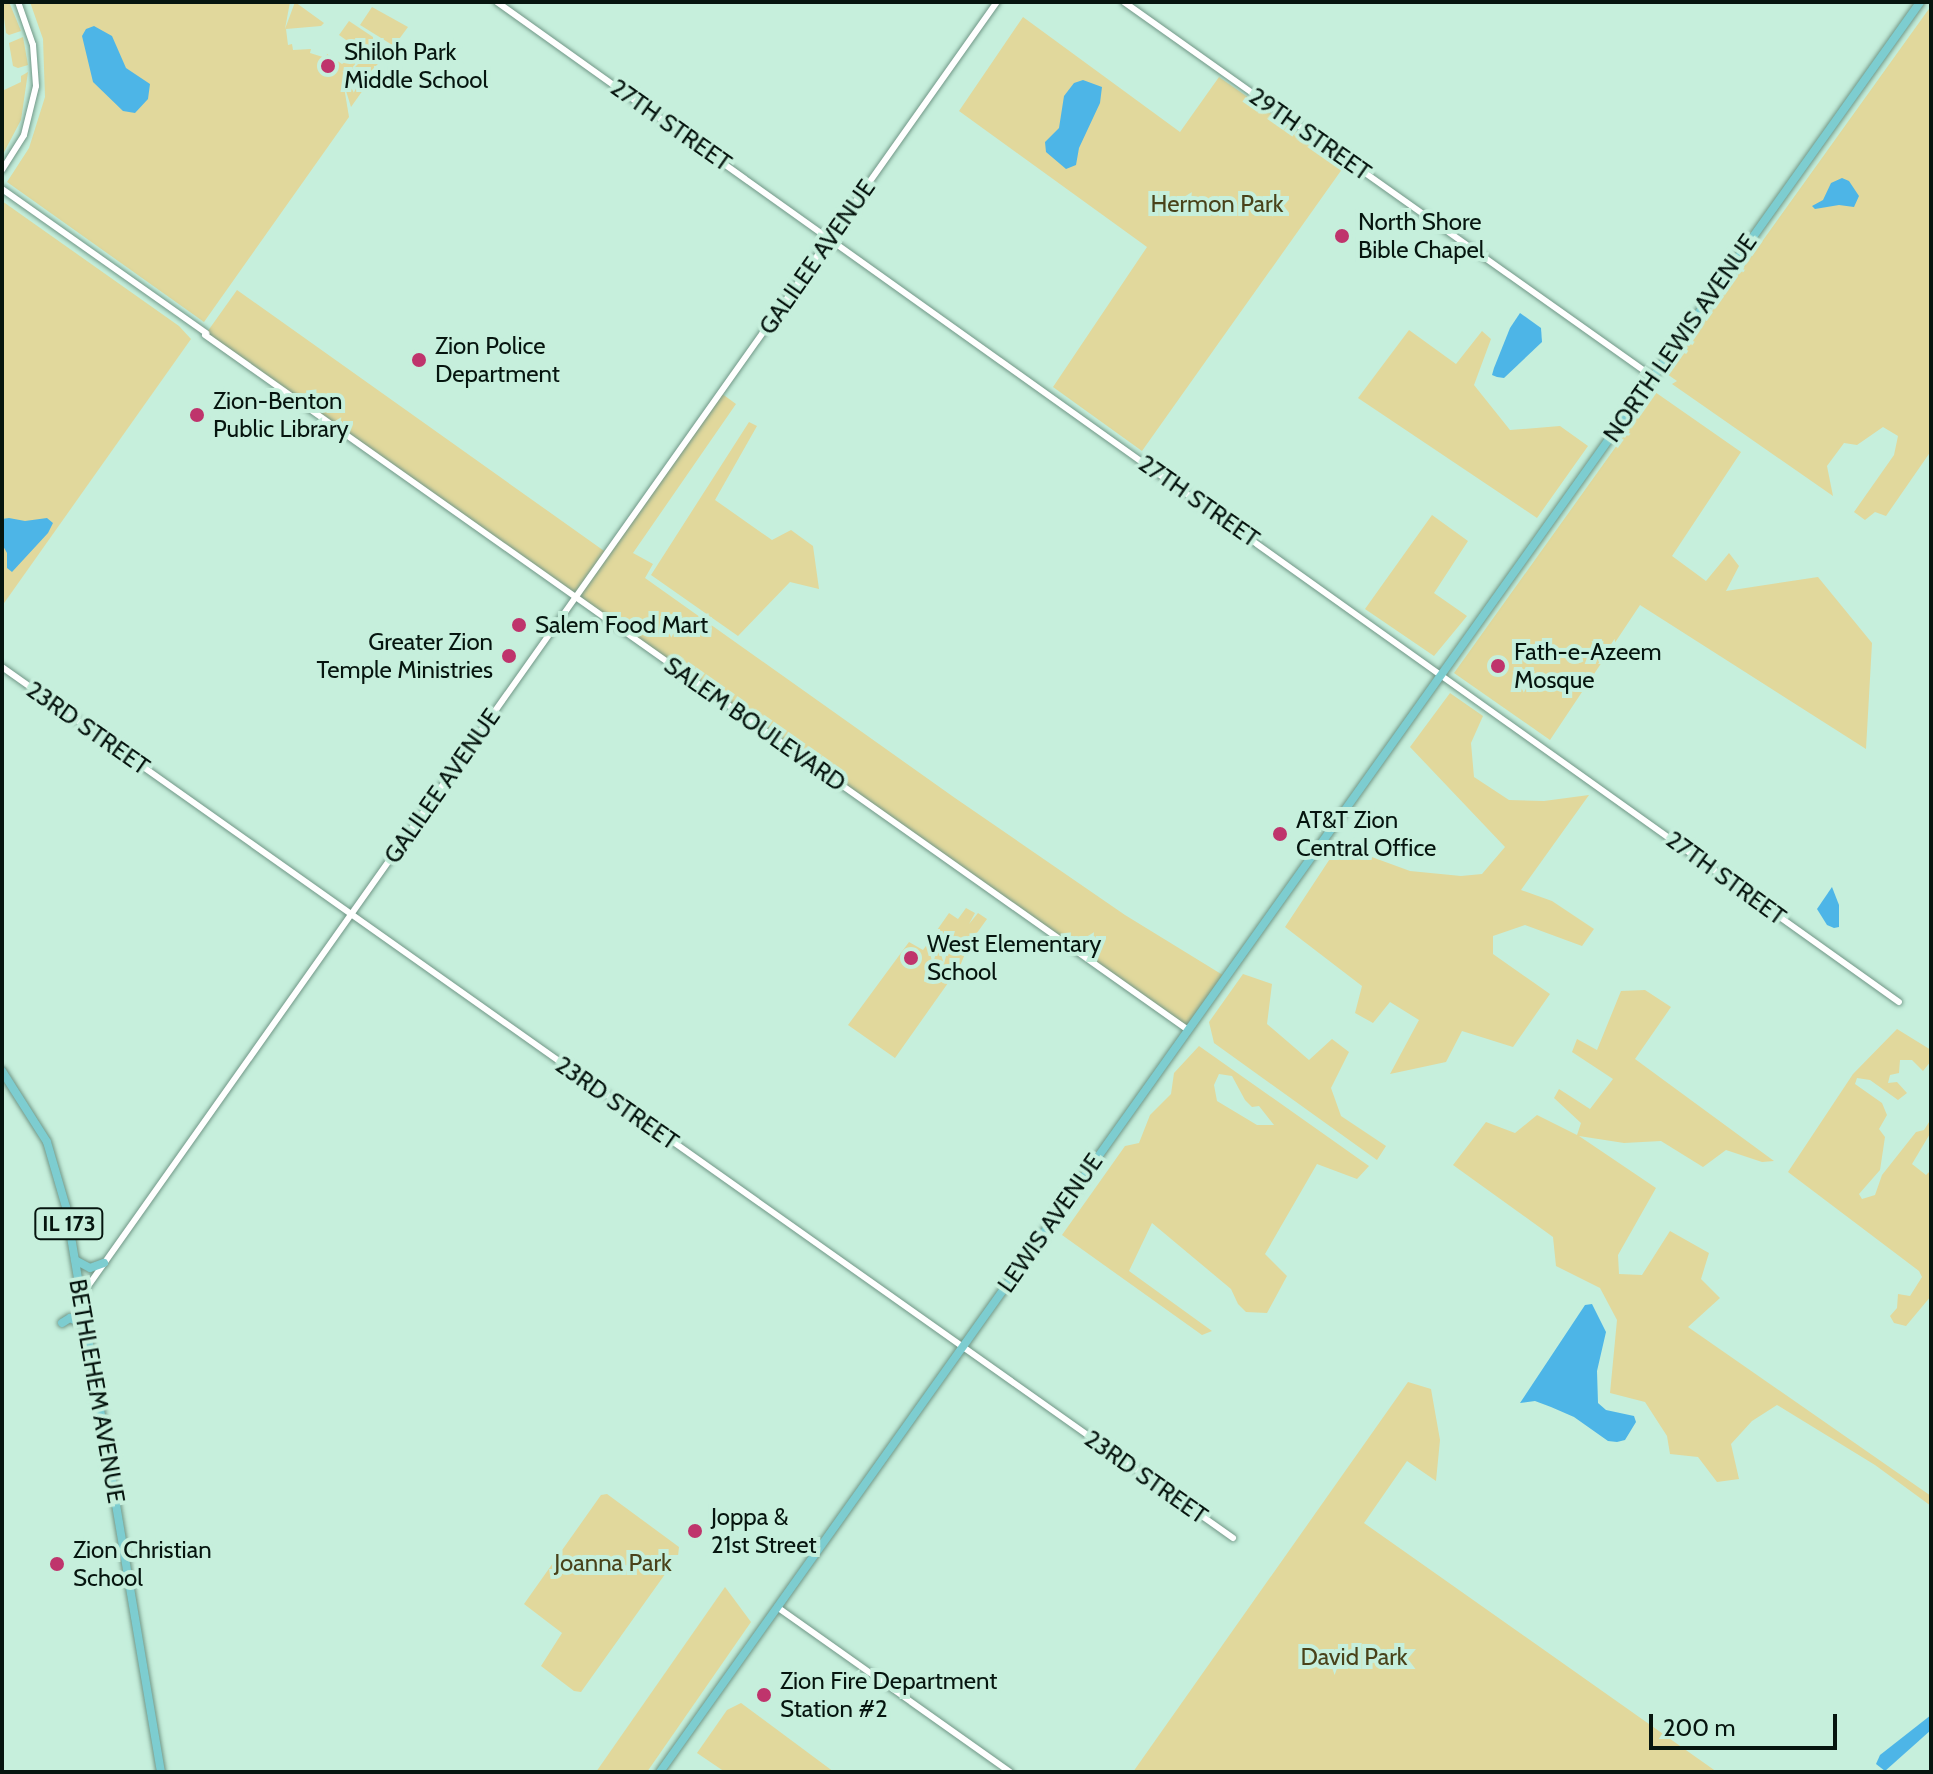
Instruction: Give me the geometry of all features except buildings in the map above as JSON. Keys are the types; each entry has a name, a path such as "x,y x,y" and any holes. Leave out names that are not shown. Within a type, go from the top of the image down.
{"main road":[{"name":"NORTH LEWIS AVENUE","path":"1441,674 1920,2"},
{"name":"LEWIS AVENUE","path":"660,1772 1441,674"},
{"name":"BETHLEHEM AVENUE","path":"2,1071 47,1142 66,1207 161,1772"},
{"path":"75,1260 90,1268 104,1263"},
{"path":"62,1323 70,1318 86,1325"}],"street":[{"path":"2,170 27,127 36,86 33,45 18,2"},
{"name":"27TH STREET","path":"497,2 1899,1002"},
{"name":"GALILEE AVENUE","path":"81,1296 997,2"},
{"name":"29TH STREET","path":"1124,2 1653,377"},
{"name":"SALEM BOULEVARD","path":"2,189 1188,1030"},
{"name":"23RD STREET","path":"2,667 1233,1538"},
{"path":"777,1607 1010,1772"}],"green space":[{"path":"2,2 9,2 21,31 6,33"},
{"path":"30,2 290,2 285,29 295,2 324,23 321,26 286,29 288,45 292,44 293,50 311,49 310,53 326,58 327,54 342,64 353,57 358,60 363,52 339,35 349,21 373,37 373,42 352,68 368,83 351,107 343,81 349,117 204,322 7,182 29,148 45,97 43,39"},
{"path":"1931,6 1931,451 1886,516 1875,512 1865,520 1854,512 1894,455 1898,436 1883,427 1857,445 1844,443 1827,466 1833,496 1672,384 1677,381 1667,374"},
{"path":"372,7 408,27 394,46 360,25"},
{"name":"Hermon Park","path":"1023,17 1180,132 1219,77 1345,165 1142,451 1053,387 1147,247 959,111"},
{"path":"23,37 28,65 18,68 13,66 9,43"},
{"path":"380,42 390,52 365,77 355,67"},
{"path":"28,72 21,120 2,156 2,91 21,82 21,76"},
{"path":"2,201 179,326 191,339 2,606"},
{"path":"237,290 607,553 721,393 736,404 633,553 653,564 645,578 1125,915 1226,977 1188,1030 205,335"},
{"path":"1409,330 1456,364 1482,331 1491,339 1474,385 1510,430 1560,426 1588,446 1537,518 1358,398"},
{"path":"1655,392 1741,452 1672,556 1706,581 1729,553 1739,566 1726,591 1818,577 1872,643 1866,749 1640,605 1550,740 1454,673"},
{"path":"749,422 757,426 715,500 772,540 791,530 813,546 819,589 790,582 738,636 651,575"},
{"path":"1432,515 1468,541 1434,593 1467,616 1434,656 1365,609"},
{"path":"1450,693 1483,716 1471,743 1474,777 1509,800 1544,801 1589,795 1521,890 1552,901 1594,929 1582,946 1525,925 1493,936 1493,954 1550,994 1513,1047 1462,1031 1446,1062 1390,1074 1419,1020 1390,1002 1373,1023 1355,1013 1362,986 1285,927 1339,845 1410,871 1461,876 1482,874 1505,847 1410,747"},
{"path":"966,908 975,913 969,924 978,913 987,919 969,944 960,966 895,1058 848,1025 909,942 923,950 949,913 958,919"},
{"path":"1243,974 1272,984 1267,1024 1309,1060 1332,1039 1349,1052 1331,1088 1341,1116 1386,1146 1377,1160 1214,1043 1209,1022"},
{"path":"1645,990 1671,1007 1635,1059 1774,1161 1762,1162 1726,1150 1703,1167 1661,1141 1624,1143 1579,1136 1656,1188 1618,1255 1619,1274 1642,1275 1670,1231 1709,1253 1701,1279 1720,1298 1688,1327 1931,1496 1931,1506 1875,1465 1777,1405 1752,1421 1731,1444 1739,1479 1717,1482 1698,1457 1670,1454 1667,1436 1645,1402 1610,1393 1617,1320 1600,1288 1556,1266 1553,1237 1453,1165 1486,1122 1515,1133 1537,1115 1577,1135 1581,1123 1554,1098 1559,1089 1590,1109 1613,1079 1572,1052 1577,1039 1597,1050 1621,991"},
{"path":"1897,1029 1931,1050 1931,1061 1923,1071 1912,1060 1900,1060 1899,1073 1890,1075 1888,1083 1897,1082 1907,1093 1898,1100 1870,1080 1857,1078 1855,1084 1882,1103 1887,1115 1879,1129 1885,1137 1880,1170 1859,1194 1862,1199 1875,1195 1882,1175 1916,1132 1924,1130 1931,1119 1931,1132 1912,1164 1926,1175 1931,1170 1931,1296 1906,1326 1894,1323 1890,1316 1897,1308 1898,1294 1910,1296 1922,1277 1919,1271 1788,1172 1853,1074"},
{"path":"1199,1046 1369,1166 1357,1179 1317,1164 1265,1254 1287,1276 1267,1313 1246,1312 1231,1289 1152,1223 1129,1271 1212,1331 1202,1335 1062,1235 1125,1146 1139,1143 1150,1115 1171,1094 1174,1073","holes":["1219,1074 1232,1076 1245,1100 1252,1107 1259,1106 1274,1125 1257,1125 1217,1101 1214,1085"]},
{"name":"David Park","path":"1408,1382 1431,1389 1440,1440 1436,1481 1407,1461 1364,1523 1717,1772 1133,1772"},
{"name":"Joanna Park","path":"607,1494 679,1547 678,1556 581,1692 574,1691 541,1666 562,1633 524,1604 601,1495"},
{"path":"725,1587 751,1622 647,1772 596,1772"},
{"path":"741,1703 834,1772 725,1772 697,1753 727,1710"}],"water":[{"path":"94,26 112,36 126,68 150,84 148,99 135,113 123,111 93,82 82,36 86,29"},
{"path":"1083,80 1102,87 1100,103 1079,148 1076,165 1066,169 1046,152 1045,142 1059,128 1064,96 1074,83"},
{"path":"1842,178 1849,181 1859,196 1854,207 1839,205 1815,209 1812,206 1823,200 1831,183"},
{"path":"1520,313 1541,328 1542,342 1504,378 1492,375 1510,328"},
{"path":"47,518 53,523 48,533 12,572 7,568 7,553 2,544 2,519 25,521"},
{"path":"1832,887 1839,905 1839,927 1834,928 1827,925 1817,909"},
{"path":"1592,1304 1606,1332 1597,1371 1598,1403 1606,1410 1634,1416 1636,1422 1625,1440 1617,1442 1608,1441 1574,1417 1551,1407 1535,1401 1520,1403 1585,1305"},
{"path":"1931,1715 1931,1730 1885,1771 1876,1764 1880,1755"}],"place":[{"name":"Shiloh Park Middle School","path":"328,66"},
{"name":"North Shore Bible Chapel","path":"1342,236"},
{"name":"Zion Police Department","path":"419,360"},
{"name":"Zion-Benton Public Library","path":"197,415"},
{"name":"Salem Food Mart","path":"519,625"},
{"name":"Greater Zion Temple Ministries","path":"509,656"},
{"name":"Fath-e-Azeem Mosque","path":"1498,666"},
{"name":"AT&T Zion Central Office","path":"1280,834"},
{"name":"West Elementary School","path":"911,958"},
{"name":"Joppa & 21st Street","path":"695,1531"},
{"name":"Zion Christian School","path":"57,1564"},
{"name":"Zion Fire Department Station #2","path":"764,1695"}]}
